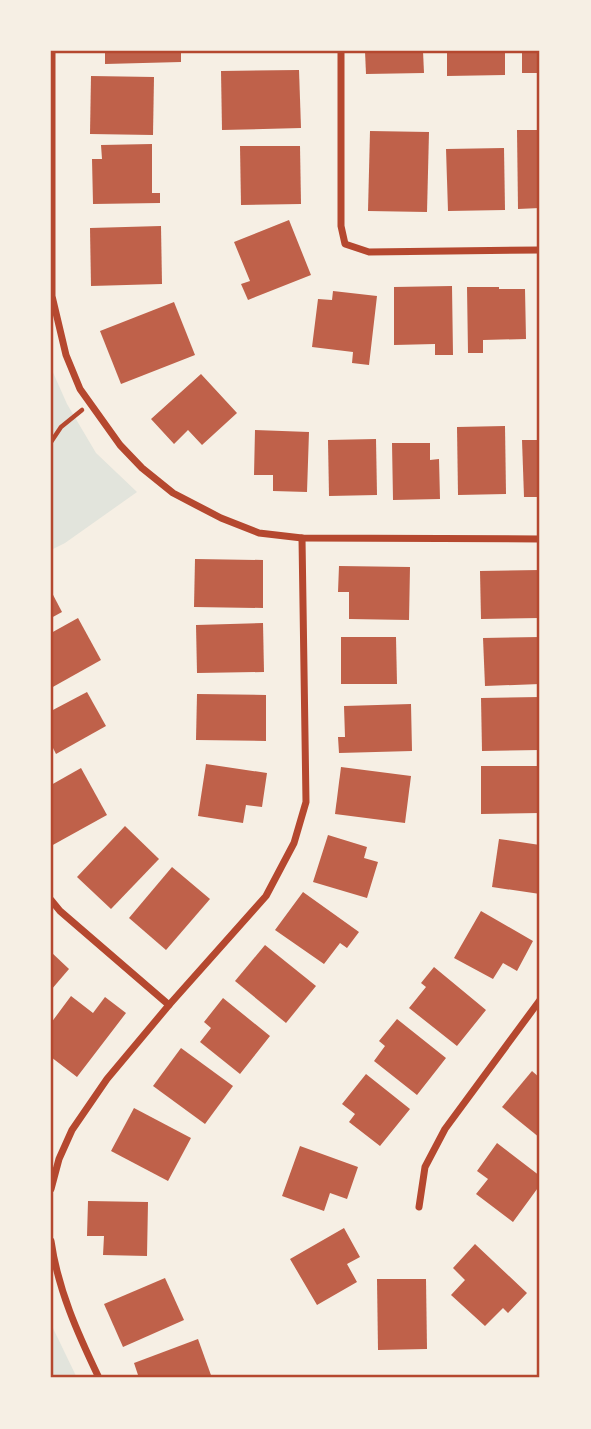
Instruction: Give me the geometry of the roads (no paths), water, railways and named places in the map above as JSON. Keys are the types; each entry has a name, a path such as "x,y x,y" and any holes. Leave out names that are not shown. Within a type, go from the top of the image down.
{"street":[{"path":"341,51 341,226 345,244 369,252 540,250"},
{"path":"51,53 52,296 66,355 80,389 120,445 142,468 173,494 259,533 302,538 540,539"},
{"path":"51,1189 59,1159 72,1130 107,1079 266,896 293,843 306,802 302,538"},
{"path":"51,900 60,911 169,1005"},
{"path":"419,1207 425,1167 445,1129 540,1000"},
{"path":"51,1241 55,1266 76,1330 99,1378"}]}
